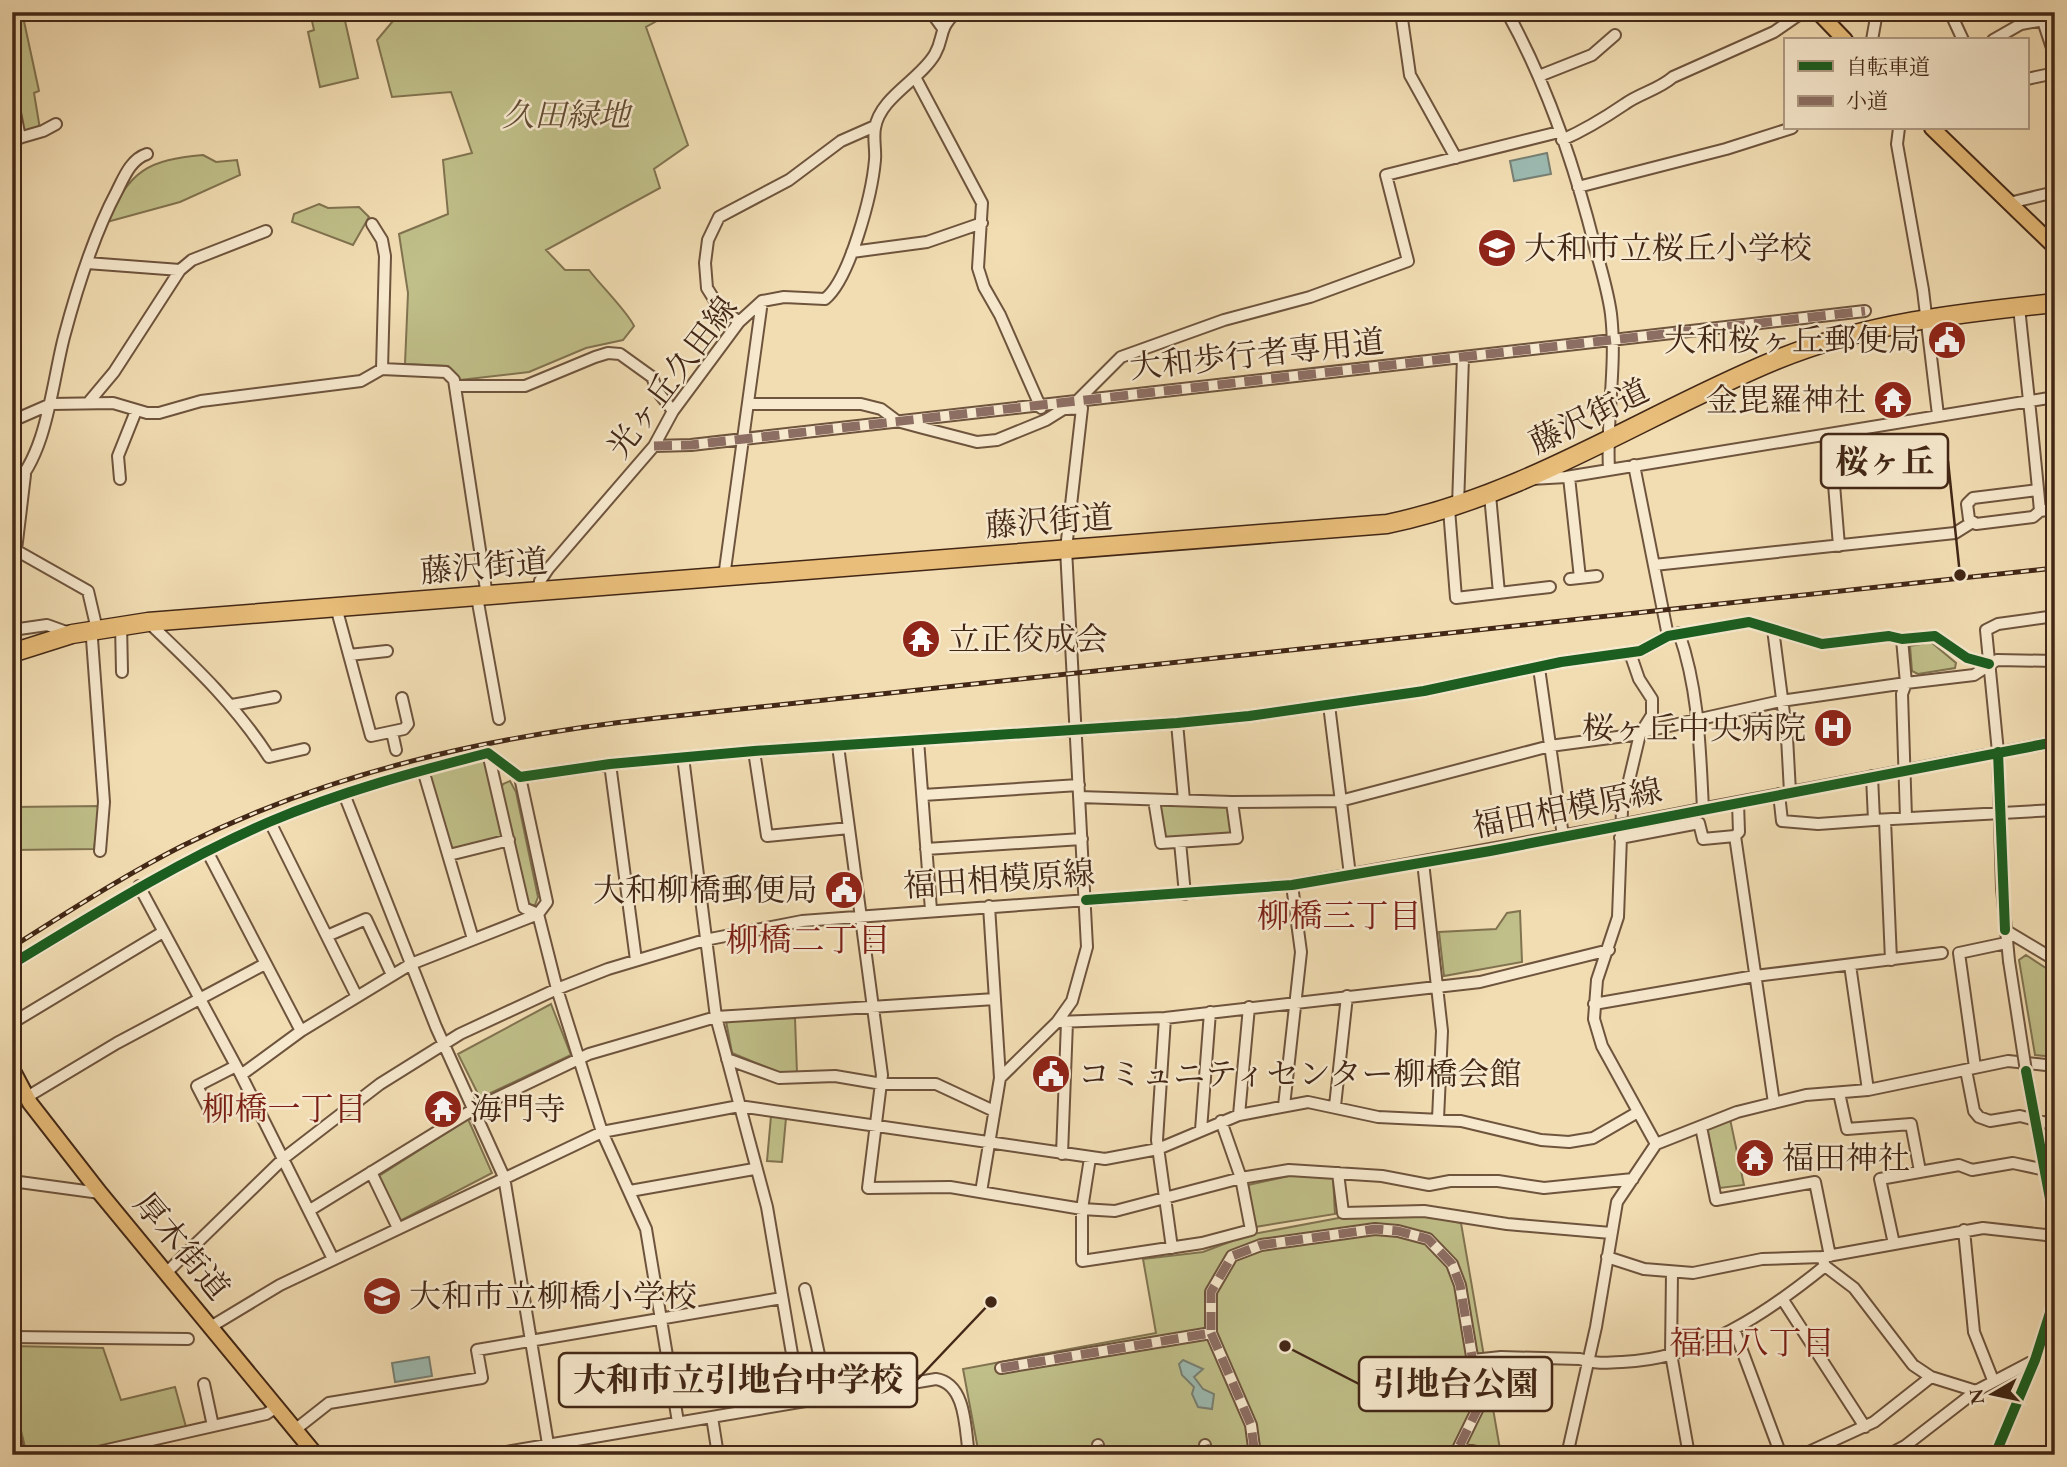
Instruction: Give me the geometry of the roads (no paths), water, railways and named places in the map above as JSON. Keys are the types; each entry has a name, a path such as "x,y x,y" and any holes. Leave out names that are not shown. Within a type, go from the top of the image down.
{"highway":[{"name":"藤沢街道","path":"12,653 72,634 121,624 1338,530 1387,524 1453,508 1490,495 1776,360 1854,333 1925,318 2055,303"}],"main road":[{"path":"1818,12 1843,38"},
{"path":"1934,130 2055,247"},
{"name":"厚木街道","path":"12,1069 27,1097 100,1193 316,1455"}],"street":[{"path":"930,12 942,27"},
{"path":"739,322 717,304 707,288 708,240 719,217 789,180 841,141 875,126 893,98 936,53 942,27 956,12"},
{"path":"1401,12 1410,75 1456,158"},
{"path":"1507,12 1539,76 1561,136 1604,282 1612,338 1614,386 1609,469"},
{"path":"748,404 861,404 881,409 897,421 976,442 1017,434 1078,400 1121,357 1224,320 1310,297 1408,261 1386,175 1561,136 1612,116 1625,104 1662,86 1673,77 1774,32 1804,12"},
{"path":"1872,38 1877,12"},
{"path":"1950,12 1963,38"},
{"path":"1996,38 2008,29 2050,18 2055,57"},
{"path":"1539,76 1592,55 1615,35"},
{"path":"2028,79 2055,73"},
{"path":"915,77 982,203 978,268 984,288 1000,315 1046,420"},
{"path":"12,97 16,139 56,124"},
{"name":"光ヶ丘久田線","path":"538,591 548,569 654,446 673,411 739,322 762,302 785,297 825,299 834,292 852,252 870,190 875,160 875,126"},
{"path":"1578,187 1727,149 1787,130"},
{"path":"1899,130 1897,144 1923,290 1938,415"},
{"path":"12,488 25,475 35,456 87,262 108,207 129,167 147,154"},
{"path":"2009,203 2055,191"},
{"path":"852,252 927,242 982,223"},
{"path":"372,224 382,240 385,256 382,369"},
{"path":"88,403 119,365 180,270 192,260 266,231"},
{"path":"87,262 180,270"},
{"path":"724,577 762,302"},
{"path":"1654,565 1955,533 1971,523 2033,517 2039,510 2038,491 2019,307"},
{"name":"大和歩行者専用道","path":"654,446 664,448 1865,311"},
{"path":"454,386 525,386 595,357 608,353 620,354 652,377 658,392 673,411"},
{"path":"1463,357 1453,508 1457,598 1550,587"},
{"path":"12,421 51,404 113,403 136,411 159,413 201,401 360,381 382,369 446,373 454,386 499,719"},
{"path":"1529,478 1547,480 1569,477 2055,397"},
{"path":"1000,1078 1062,1022 1078,988 1086,961 1086,900 1066,549 1082,408 1062,410"},
{"path":"120,479 118,456 136,411"},
{"path":"1830,435 1839,546"},
{"path":"1634,465 1654,565 1674,634 1688,659 1697,719 1700,810"},
{"path":"25,475 14,549 86,588 95,621 93,630 104,802 100,851"},
{"path":"1569,477 1575,579 1597,576"},
{"path":"1971,523 1967,504 1973,498 2038,491"},
{"path":"1490,495 1499,593"},
{"path":"2039,510 2055,509"},
{"path":"336,607 371,736 404,729 408,724 402,698"},
{"path":"2055,616 1990,625 1986,631 1998,752 2006,943 2034,1119 2055,1225"},
{"path":"148,622 201,670 232,705 269,757 304,749"},
{"path":"520,777 683,757 1177,723 1329,705 1630,653 1674,634 1749,622 1822,644 1889,636 1902,639 1935,636 1964,656 1989,661 2055,661"},
{"path":"121,624 122,672"},
{"path":"12,630 47,625 59,627 72,634"},
{"path":"1773,629 1781,701 1785,793 1782,821 1818,824 2055,810"},
{"path":"1902,639 1906,684 1902,694 1906,818"},
{"path":"349,655 387,651"},
{"path":"1630,653 1639,679 1652,699 1652,715 1641,733 1622,810 1618,918 1597,980 1594,1019 1602,1046 1656,1144"},
{"path":"1962,676 1964,656"},
{"path":"1974,675 1989,661"},
{"path":"1539,668 1563,836"},
{"path":"923,795 1079,791 1154,800 1232,803 1340,801 1550,746 1641,733 1781,701 1974,675 1991,684"},
{"path":"232,705 275,697"},
{"path":"1329,705 1350,875"},
{"path":"1177,723 1184,800"},
{"path":"392,732 396,750"},
{"path":"918,740 931,910"},
{"name":"福田相模原線","path":"166,1273 284,1158 380,1084 444,1044 557,989 636,960 705,940 802,921 860,915 1292,885 2055,742"},
{"path":"838,746 882,1084 874,1127 868,1188 950,1187 1082,1209 1115,1211 1241,1178 1289,1170 1382,1176 1429,1185 1450,1181 1498,1181 1544,1188 1633,1180"},
{"path":"754,751 767,836 849,828"},
{"path":"12,964 139,886 270,822 344,794 488,753"},
{"path":"212,1115 197,1086 238,1070 411,964 538,914 547,902 520,777 488,753"},
{"path":"488,753 524,908 538,914"},
{"path":"683,757 716,1017 754,1169 767,1208 800,1401"},
{"path":"610,764 636,960"},
{"path":"423,770 473,939"},
{"path":"1872,776 1880,820 1891,960"},
{"path":"344,794 444,1044 504,1177 548,1444"},
{"path":"1154,800 1161,843 1237,838 1232,803"},
{"path":"1620,838 1699,823 1703,839 1735,836 1739,832 1738,803"},
{"path":"270,822 357,997"},
{"path":"1735,836 1774,1103"},
{"path":"926,849 1082,839"},
{"path":"449,855 509,840"},
{"path":"1180,842 1185,894"},
{"path":"207,851 301,1031"},
{"path":"1423,862 1443,1040 1438,1119"},
{"path":"1284,1106 1301,952 1292,885"},
{"path":"139,886 284,1158 333,1259"},
{"path":"981,1192 1000,1078 989,906"},
{"path":"538,914 557,989 602,1132 646,1229 678,1422"},
{"path":"327,936 366,919 392,975"},
{"path":"2005,930 2055,960"},
{"path":"12,1023 163,932"},
{"path":"2006,943 1959,953 1974,1111 1979,1117 1990,1121 2014,1116 2055,1125"},
{"path":"1062,1022 1165,1018 1437,987 1523,973 1609,950"},
{"path":"1594,1004 1755,976 1942,953"},
{"path":"27,1097 265,964"},
{"path":"1850,965 1868,1090"},
{"path":"1335,1105 1347,996"},
{"path":"310,1210 474,1109 579,1058 716,1017 995,999"},
{"path":"1239,1115 1249,1007"},
{"path":"1201,1130 1210,1012"},
{"path":"1165,1018 1158,1149 1172,1248"},
{"path":"1062,1022 1062,1154"},
{"path":"727,1059 779,1078 835,1076 882,1084 936,1084 994,1111"},
{"path":"1567,1455 1596,1327 1617,1202 1656,1144 1737,1112 1806,1096 1868,1090 2020,1060 2055,1066"},
{"path":"1839,1093 1847,1129 1911,1124 1920,1171"},
{"path":"212,1326 280,1285 602,1132 739,1106 1090,1158 1121,1158 1158,1149 1239,1115 1308,1102 1335,1105 1378,1117 1438,1119 1541,1140 1569,1142 1593,1138 1638,1112"},
{"path":"1090,1158 1082,1209 1082,1261 1172,1248 1251,1230 1241,1178 1221,1121"},
{"path":"1702,1126 1716,1200 1815,1182 1826,1260 1854,1288 1913,1365 1931,1377 1976,1391"},
{"path":"1894,1244 1880,1180 1959,1165 1972,1170 2012,1163 2055,1172"},
{"path":"630,1191 754,1169"},
{"path":"371,1172 398,1228"},
{"path":"1338,1173 1343,1213 1424,1211 1507,1224 1611,1233"},
{"path":"12,1181 100,1193"},
{"path":"1607,1257 1644,1269 1672,1272 1710,1270 1762,1259 1826,1260 1983,1228 2055,1236"},
{"path":"1255,1455 1251,1425 1211,1333 1211,1292 1232,1256 1261,1245 1375,1229 1398,1231 1428,1239 1452,1264 1460,1285 1480,1404 1455,1453"},
{"path":"1964,1230 1974,1332 1993,1380"},
{"path":"1473,1360 1580,1359 1587,1362 1636,1362 1671,1354 1734,1329 1783,1300 1826,1260"},
{"path":"1672,1272 1671,1354 1689,1455"},
{"path":"805,1289 828,1396"},
{"path":"1995,1455 2035,1360 2055,1297"},
{"path":"296,1429 329,1404 482,1378 477,1350 782,1298"},
{"path":"1783,1300 1865,1427"},
{"path":"1734,1329 1781,1455"},
{"path":"1001,1367 1211,1333"},
{"path":"12,1337 188,1339"},
{"path":"1888,1455 1905,1446 1993,1380 2035,1360"},
{"path":"1802,1455 1865,1427 1931,1377"},
{"path":"488,1455 828,1396 943,1380 958,1395 969,1455"},
{"path":"204,1384 213,1426"},
{"path":"85,1455 267,1414 277,1407"},
{"path":"712,1417 719,1455"},
{"path":"12,1422 19,1455"},
{"path":"1433,1455 1482,1453"}],"water":[{"path":"1547,153 1551,174 1514,181 1510,161"},
{"path":"429,1357 432,1376 395,1382 392,1363"},
{"path":"1183,1360 1203,1369 1194,1377 1203,1389 1214,1394 1212,1409 1198,1407 1192,1394 1194,1387 1182,1375 1179,1364"}],"railway":[{"path":"12,947 138,870 239,820 354,777 473,747 534,735 657,718 2055,568"}],"place":[{"name":"大和市立桜丘小学校","path":"1497,248"},
{"name":"大和桜ヶ丘郵便局","path":"1947,340"},
{"name":"金毘羅神社","path":"1893,400"},
{"name":"桜ヶ丘","path":"1960,575"},
{"name":"立正佼成会","path":"921,639"},
{"name":"桜ヶ丘中央病院","path":"1833,728"},
{"name":"大和柳橋郵便局","path":"844,890"},
{"name":"コミュニティセンター柳橋会館","path":"1051,1074"},
{"name":"海門寺","path":"443,1109"},
{"name":"福田神社","path":"1755,1158"},
{"name":"大和市立柳橋小学校","path":"382,1296"},
{"name":"大和市立引地台中学校","path":"991,1302"},
{"name":"引地台公園","path":"1285,1346"}],"district":[{"name":"柳橋三丁目","path":"1339,915"},
{"name":"柳橋二丁目","path":"808,939"},
{"name":"柳橋一丁目","path":"284,1108"},
{"name":"福田八丁目","path":"1752,1342"}],"park label":[{"name":"久田緑地","path":"566,115"}]}
